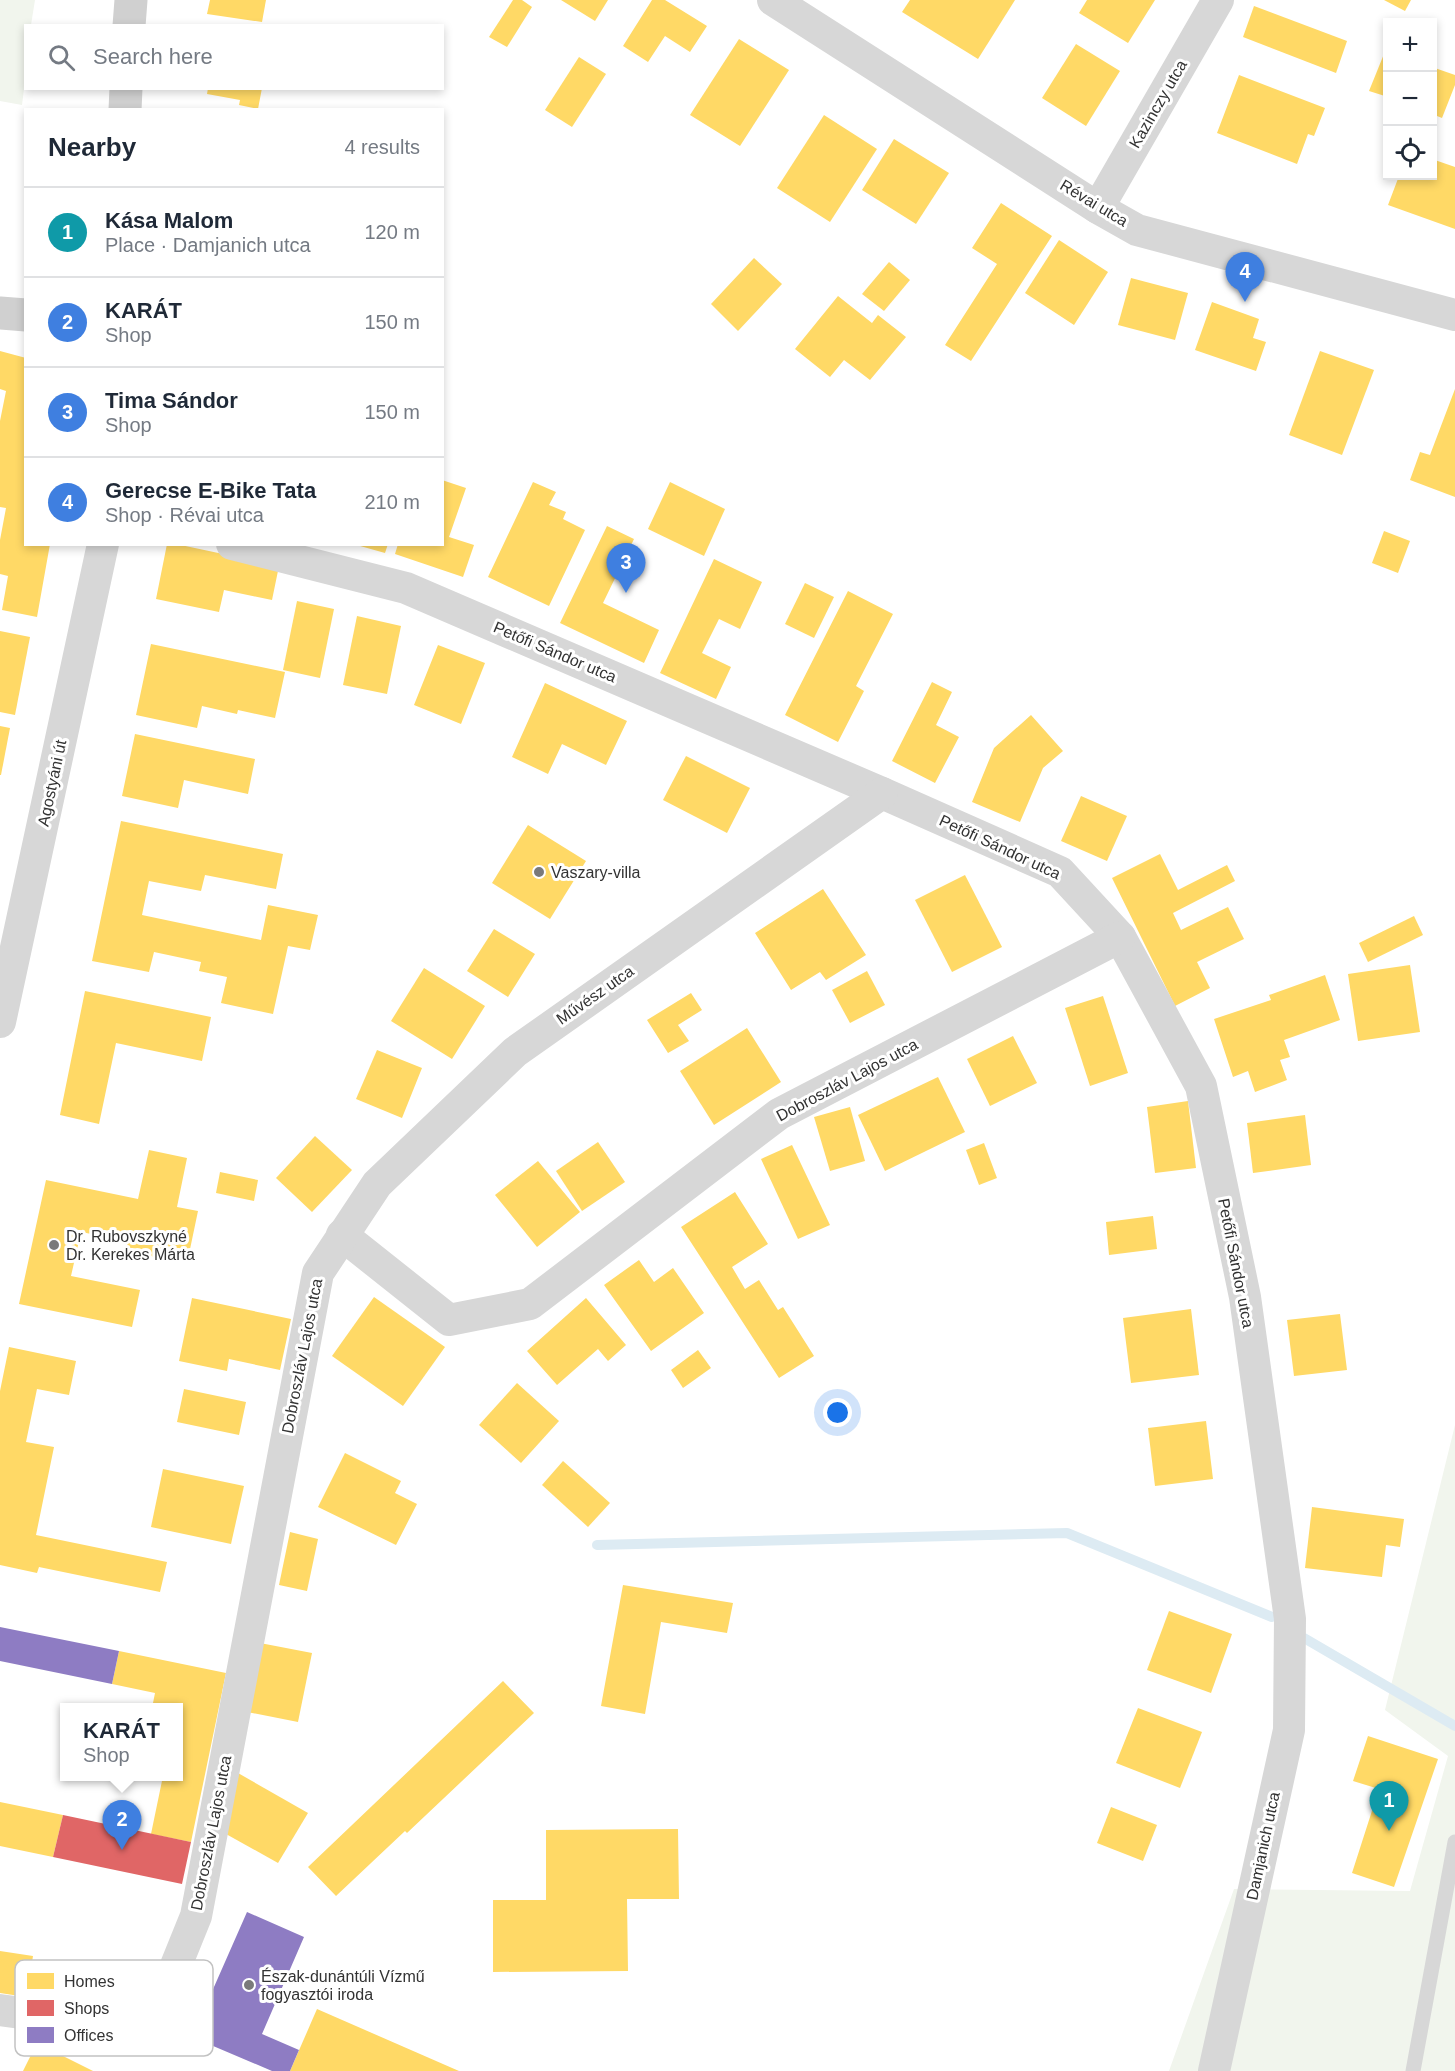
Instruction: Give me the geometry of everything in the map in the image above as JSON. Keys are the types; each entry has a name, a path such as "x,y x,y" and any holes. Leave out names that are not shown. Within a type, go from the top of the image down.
{"main road":[{"path":"129,24 130,0"},
{"path":"125,108 126,90"},
{"path":"0,312 24,315"}],"street":[{"name":"Révai utca","path":"774,0 1098,208 1137,230 1455,315"},
{"name":"Kazinczy utca","path":"1098,208 1218,0"},
{"name":"Agostyáni út","path":"0,1022 103,546"},
{"name":"Petőfi Sándor utca","path":"240,546 406,588 1060,872 1120,937 1201,1086 1245,1297 1290,1619"},
{"name":"Művész utca","path":"342,1235 378,1184 515,1052 882,793"},
{"name":"Dobroszláv Lajos utca","path":"178,1960 196,1916 318,1273 342,1235 449,1320 530,1304 779,1114 1120,937"},
{"name":"Damjanich utca","path":"1214,2071 1289,1730 1290,1619"},
{"name":"Dobroszláv Lajos utca","path":"0,2010 15,2012"}],"lane":[{"path":"1413,2071 1455,1842"}],"shaded area":[{"path":"0,0 35,0 31,24 24,24 22,105 0,101"},
{"path":"1455,1425 1455,2071 1169,2071 1234,1889 1410,1891 1448,1756 1385,1710"}],"building: Homes":[{"path":"210,0 266,0 262,22 207,14"},
{"path":"513,0 522,0 532,7 507,47 489,37"},
{"path":"561,0 608,0 595,21"},
{"path":"652,0 665,0 707,26 690,52 665,36 648,62 623,46"},
{"path":"910,0 1015,0 978,59 902,12"},
{"path":"1087,0 1155,0 1128,43 1079,13"},
{"path":"1384,0 1411,0 1405,11"},
{"path":"1254,6 1347,41 1336,73 1243,37"},
{"path":"739,39 789,70 740,146 690,115"},
{"path":"1076,44 1120,71 1086,126 1042,98"},
{"path":"1383,56 1383,95 1369,91"},
{"path":"579,57 606,74 572,127 545,110"},
{"path":"1437,69 1455,75 1455,85 1442,118 1437,116"},
{"path":"1239,75 1325,108 1314,136 1308,134 1297,164 1217,133"},
{"path":"208,90 262,90 258,108 239,105 240,100 207,94"},
{"path":"824,115 877,149 830,222 777,188"},
{"path":"894,139 949,173 916,224 862,190"},
{"path":"1437,161 1455,167 1455,229 1388,205 1397,180 1437,180"},
{"path":"1001,203 1052,236 971,361 945,345 997,264 972,248"},
{"path":"1059,240 1108,272 1074,325 1025,293"},
{"path":"754,258 782,284 738,331 711,304"},
{"path":"889,262 910,280 884,311 862,294"},
{"path":"1131,278 1188,293 1175,340 1118,325"},
{"path":"838,296 872,323 878,315 906,337 870,380 844,360 830,377 795,349"},
{"path":"1212,302 1259,319 1253,338 1266,342 1256,371 1195,350"},
{"path":"0,351 24,357 24,546 50,546 37,617 2,610 8,576 0,574 0,540 6,508 0,507 0,421 6,391 0,389"},
{"path":"1320,351 1374,370 1342,455 1289,435"},
{"path":"1455,389 1455,497 1410,480 1420,452 1430,455"},
{"path":"444,481 466,488 449,537 474,545 463,577 395,554 397,546 444,546"},
{"path":"533,482 556,492 549,505 566,512 563,519 585,530 549,606 488,577"},
{"path":"670,482 725,509 704,556 648,529"},
{"path":"607,526 634,539 603,603 659,630 644,663 560,623"},
{"path":"1384,531 1410,541 1398,573 1372,563"},
{"path":"167,546 185,546 279,566 272,600 224,590 219,612 156,599"},
{"path":"360,546 387,546 385,553"},
{"path":"714,559 762,582 740,629 719,619 702,653 731,667 716,699 660,673"},
{"path":"805,583 834,597 814,638 785,624"},
{"path":"848,591 893,614 856,686 864,691 838,742 785,715"},
{"path":"297,601 334,609 320,678 283,670"},
{"path":"357,616 401,626 387,694 343,685"},
{"path":"0,631 30,637 15,715 0,712"},
{"path":"151,644 285,672 275,718 238,710 237,714 202,706 197,728 136,715"},
{"path":"438,645 485,663 461,724 414,705"},
{"path":"932,682 952,692 936,725 959,737 935,783 892,761"},
{"path":"545,683 627,721 606,765 562,744 548,774 512,757"},
{"path":"1031,715 1063,751 1043,768 1020,822 972,802 994,748"},
{"path":"0,726 10,728 1,775 0,775"},
{"path":"135,734 255,759 248,794 184,780 178,808 122,796"},
{"path":"686,756 750,788 727,833 663,800"},
{"path":"1081,796 1127,816 1107,861 1061,841"},
{"path":"121,821 283,854 276,889 205,875 201,891 149,881 142,915 261,940 268,905 318,915 310,950 288,946 273,1014 221,1003 227,977 199,971 201,962 154,952 149,972 92,961"},
{"name":"Vaszary-villa","path":"528,825 586,861 550,919 492,883"},
{"path":"1160,854 1178,890 1227,865 1235,881 1173,913 1181,930 1228,907 1244,939 1197,962 1210,988 1175,1006 1112,878"},
{"path":"965,875 1002,947 952,972 915,900"},
{"path":"823,889 866,955 826,980 820,972 791,990 755,933"},
{"path":"1414,916 1423,935 1368,962 1359,943"},
{"path":"494,929 535,954 508,997 467,971"},
{"path":"1410,965 1420,1032 1358,1041 1348,974"},
{"path":"424,968 485,1006 452,1059 391,1021"},
{"path":"867,971 885,1005 850,1023 832,990"},
{"path":"1325,975 1340,1020 1284,1040 1290,1057 1280,1060 1287,1080 1255,1092 1248,1071 1233,1077 1214,1019 1271,1000 1269,995"},
{"path":"85,991 211,1017 202,1061 116,1043 99,1124 60,1115"},
{"path":"691,993 702,1010 678,1025 689,1041 668,1053 647,1020"},
{"path":"1103,996 1128,1073 1090,1086 1065,1008"},
{"path":"747,1028 781,1082 714,1125 680,1071"},
{"path":"1013,1036 1037,1083 990,1106 967,1059"},
{"path":"377,1050 422,1068 402,1118 356,1099"},
{"path":"938,1077 965,1132 885,1171 858,1115"},
{"path":"1188,1101 1196,1168 1155,1173 1147,1107"},
{"path":"850,1107 865,1161 830,1171 814,1117"},
{"path":"1305,1115 1311,1165 1253,1173 1247,1123"},
{"path":"315,1136 352,1170 312,1212 276,1178"},
{"path":"598,1142 625,1182 582,1211 556,1171"},
{"path":"984,1143 997,1178 979,1185 966,1150"},
{"path":"792,1145 830,1225 798,1239 761,1159"},
{"path":"149,1150 187,1158 177,1207 198,1211 189,1254 167,1249 164,1259 126,1251 128,1241 81,1232 71,1276 140,1290 132,1327 19,1304 46,1180 138,1199"},
{"path":"538,1161 580,1212 537,1247 495,1195"},
{"path":"220,1172 258,1180 254,1201 216,1193"},
{"path":"735,1192 768,1244 732,1267 745,1289 759,1280 778,1310 783,1307 814,1356 779,1378 681,1227"},
{"path":"1153,1216 1157,1249 1109,1255 1106,1222"},
{"path":"639,1260 654,1282 673,1268 704,1313 651,1351 604,1285"},
{"path":"374,1297 445,1347 403,1406 332,1356"},
{"path":"192,1298 291,1319 280,1370 229,1359 227,1371 179,1361"},
{"path":"586,1298 626,1345 608,1361 598,1349 557,1385 527,1351"},
{"path":"1191,1309 1199,1375 1131,1383 1123,1318"},
{"path":"1340,1314 1347,1370 1294,1376 1287,1320"},
{"path":"9,1347 76,1361 69,1395 37,1389 26,1442 54,1447 36,1535 167,1562 160,1592 39,1567 37,1573 0,1565 0,1391"},
{"path":"698,1350 711,1368 683,1388 671,1370"},
{"path":"517,1383 559,1421 521,1463 479,1425"},
{"path":"184,1389 246,1402 239,1435 177,1422"},
{"path":"1206,1421 1213,1479 1155,1486 1148,1428"},
{"path":"345,1453 401,1481 395,1493 417,1504 396,1545 318,1507"},
{"path":"563,1461 610,1503 588,1527 542,1485"},
{"path":"163,1469 244,1486 231,1544 151,1527"},
{"path":"1312,1507 1404,1519 1400,1547 1386,1545 1382,1577 1305,1568"},
{"path":"290,1532 318,1539 307,1591 279,1585"},
{"path":"623,1585 733,1603 727,1633 661,1622 645,1714 601,1706"},
{"path":"1169,1611 1232,1634 1211,1693 1147,1670"},
{"path":"260,1643 312,1653 298,1722 247,1712"},
{"path":"119,1651 226,1673 191,1842 151,1834 162,1781 183,1781 183,1703 153,1703 155,1693 112,1684"},
{"path":"503,1681 534,1713 407,1833 405,1831 336,1896 308,1867"},
{"path":"1138,1708 1202,1732 1180,1788 1116,1763"},
{"path":"1368,1736 1438,1759 1394,1887 1352,1873 1379,1789 1353,1781"},
{"path":"238,1773 308,1813 278,1863 226,1834"},
{"path":"0,1802 63,1815 53,1857 0,1846"},
{"path":"1111,1807 1157,1825 1143,1861 1097,1843"},
{"path":"678,1829 679,1899 627,1899 628,1971 493,1972 493,1900 546,1900 546,1830"},
{"path":"0,1951 33,1956 32,1960 15,1960 15,1995 0,1993"},
{"path":"317,2009 459,2071 290,2071"},
{"path":"30,2056 63,2056 93,2071 23,2071"}],"building: Shops":[{"path":"63,1815 191,1842 182,1884 53,1857"}],"building: Offices":[{"path":"0,1627 119,1651 112,1684 0,1661"},
{"name":"Észak-dunántúli Vízmű fogyasztói iroda","path":"247,1912 304,1937 262,2034 299,2050 290,2071 272,2071 213,2046 213,1989"}],"waterway":[{"path":"597,1545 1067,1533 1272,1617"},
{"path":"1304,1638 1455,1726"}],"place":[{"name":"Gerecse E-Bike Tata","path":"1245,302"},
{"name":"Tima Sándor","path":"626,593"},
{"name":"Vaszary-villa","path":"539,872"},
{"name":"Dr. Rubovszkyné Dr. Kerekes Márta","path":"54,1245"},
{"name":"Kása Malom","path":"1389,1831"},
{"name":"KARÁT","path":"122,1850"},
{"name":"Észak-dunántúli Vízmű fogyasztói iroda","path":"249,1985"}]}
